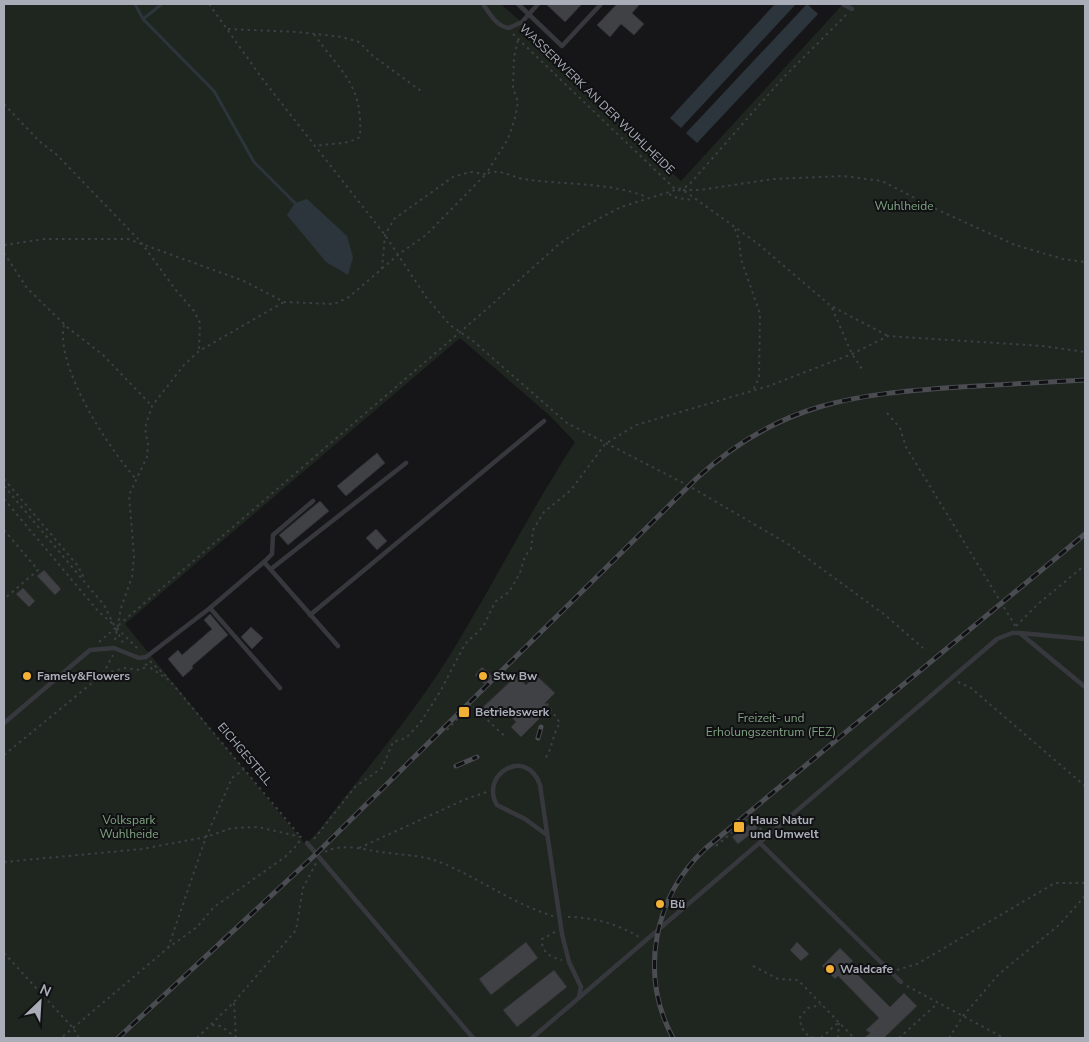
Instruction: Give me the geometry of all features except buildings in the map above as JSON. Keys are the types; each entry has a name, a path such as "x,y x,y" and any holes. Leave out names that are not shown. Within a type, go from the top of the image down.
{"lane":[{"name":"WASSERWERK AN DER WUHLHEIDE","path":"482,4 490,16 503,26 509,28"},
{"path":"518,4 562,46 602,4"},
{"path":"509,28 522,22 538,4"},
{"path":"843,4 852,9"},
{"path":"310,615 544,420"},
{"path":"270,569 406,462"},
{"path":"4,723 90,650 114,648 139,658 146,657 210,608 264,562 272,554 273,535 313,502"},
{"path":"264,562 338,646"},
{"path":"210,608 280,688"},
{"path":"1020,633 1085,688"},
{"path":"532,1038 1004,636 1020,633 1085,639"},
{"path":"547,834 525,819 502,809 493,798 492,792 496,780 507,768 517,765 530,769 540,785 562,934 569,962 581,987 579,999"},
{"path":"308,844 473,1038"},
{"path":"761,844 901,982"}],"path":[{"path":"209,4 264,81 399,254 426,296 445,320 567,423 689,486 788,544 884,615 923,648"},
{"path":"90,650 460,332 558,245 602,216 647,197 669,194 682,189 692,182 783,78 852,9"},
{"name":"WASSERWERK AN DER WUHLHEIDE","path":"509,28 518,40 676,190 686,192 694,200 734,227 775,258 831,306"},
{"path":"228,30 314,34 342,37 359,42 373,56 421,91"},
{"path":"314,34 354,89 360,123 360,137 350,143 335,142 315,146"},
{"path":"4,245 45,239 81,238 140,241 244,281 284,302 334,304 349,298 399,254 426,235 474,189 486,174 508,139 515,118 518,102 513,88 514,57 518,40"},
{"path":"4,104 39,141 57,155 140,241 174,289 194,311 200,323 199,351"},
{"path":"382,269 385,236 398,215 445,182 463,173 486,174 500,171 521,178 624,189 647,197"},
{"path":"676,190 700,190 773,178 843,176 882,181 938,210 1015,245 1063,259 1085,262"},
{"path":"669,194 677,198 694,200"},
{"path":"734,227 739,240 741,259 760,314 759,378 753,391"},
{"path":"4,253 27,288 64,325 103,355 152,406"},
{"path":"103,674 114,648 116,627 132,577 134,556 129,495 147,457 148,445 145,428 152,406 184,365 199,351 284,302"},
{"path":"831,306 888,336 1043,346 1085,352"},
{"path":"831,306 852,354 864,372"},
{"path":"64,325 62,338 66,364 94,420 122,464 136,479"},
{"path":"308,844 355,787 382,768 393,742 406,738 420,723 440,692 466,644 483,627 495,602 505,596 520,573 525,556 531,549 534,530 544,512 570,490 605,444 647,421 753,391 852,354 888,336"},
{"path":"550,416 554,413"},
{"path":"886,413 900,428 906,447 1020,633"},
{"path":"4,479 78,566 87,585"},
{"path":"4,486 104,605 124,641 125,651"},
{"path":"4,499 98,611 116,627"},
{"path":"4,530 38,570 4,598"},
{"path":"1004,636 1038,604 1085,565"},
{"name":"EICHGESTELL","path":"140,661 170,681 308,844"},
{"path":"4,755 103,674 125,668 140,670 148,666"},
{"path":"946,684 958,682 970,688 1085,786"},
{"path":"543,698 560,723 554,731 549,752 544,760"},
{"path":"447,730 471,704 502,734 507,736"},
{"path":"168,948 206,837 232,778 244,769"},
{"path":"359,848 466,799 492,792"},
{"path":"716,846 749,818 753,819 768,838"},
{"path":"4,862 142,849 206,837 232,828 258,827 301,837 298,844 285,857 233,891 214,907 197,927 168,948 61,1038"},
{"path":"197,1038 234,1002 296,930 303,888 308,874 319,858 329,850 359,848 434,860 519,904 560,917 583,917 612,924 629,931 644,942"},
{"path":"890,972 916,964 1055,883 1085,882"},
{"path":"949,1038 963,1016 999,974 1059,925 1085,896"},
{"path":"562,934 556,932 545,935 542,939 542,948 553,957 569,962"},
{"path":"4,953 73,1028 79,1038"},
{"path":"753,966 778,979 798,980 854,1038"},
{"path":"901,982 1004,1038"},
{"path":"234,1002 236,1038"},
{"path":"899,1038 938,1003"},
{"path":"822,1004 808,1008 800,1018 801,1027 809,1037 820,1038 839,1022"},
{"path":"838,1038 839,1022"},
{"path":"212,1025 221,1026 236,1038"}],"green space":[{"path":"4,4 501,4 526,26 521,32 681,181 843,4 1085,4 1085,1038 4,1038","holes":["460,338 550,416 575,442 466,629 435,678 385,746 316,834 305,844 125,624"]}],"shaded area":[{"path":"775,4 796,4 681,128 670,118"},
{"path":"807,4 818,14 697,143 686,133"},
{"path":"307,199 347,236 353,257 348,275 326,262 287,215 295,203"}],"waterway":[{"path":"135,4 143,19 162,4"},
{"path":"143,19 214,91 254,162 295,203"}],"railway":[{"path":"118,1038 316,854 697,478 727,453 758,433 788,418 819,407 851,399 921,390 1085,380"},
{"path":"673,1038 662,1014 656,989 655,963 657,938 663,913 674,889 688,868 706,848 1085,534"},
{"path":"538,738 541,727"},
{"path":"456,766 477,757"}],"place":[{"name":"Famely&Flowers","path":"27,676"},
{"name":"Stw Bw","path":"483,676"},
{"name":"Betriebswerk","path":"464,712"},
{"name":"Haus Natur und Umwelt","path":"739,827"},
{"name":"Bü","path":"660,904"},
{"name":"Waldcafe","path":"830,969"}],"park label":[{"name":"Wuhlheide","path":"904,206"},
{"name":"Freizeit- und Erholungszentrum (FEZ)","path":"771,725"},
{"name":"Volkspark Wuhlheide","path":"129,827"}]}
